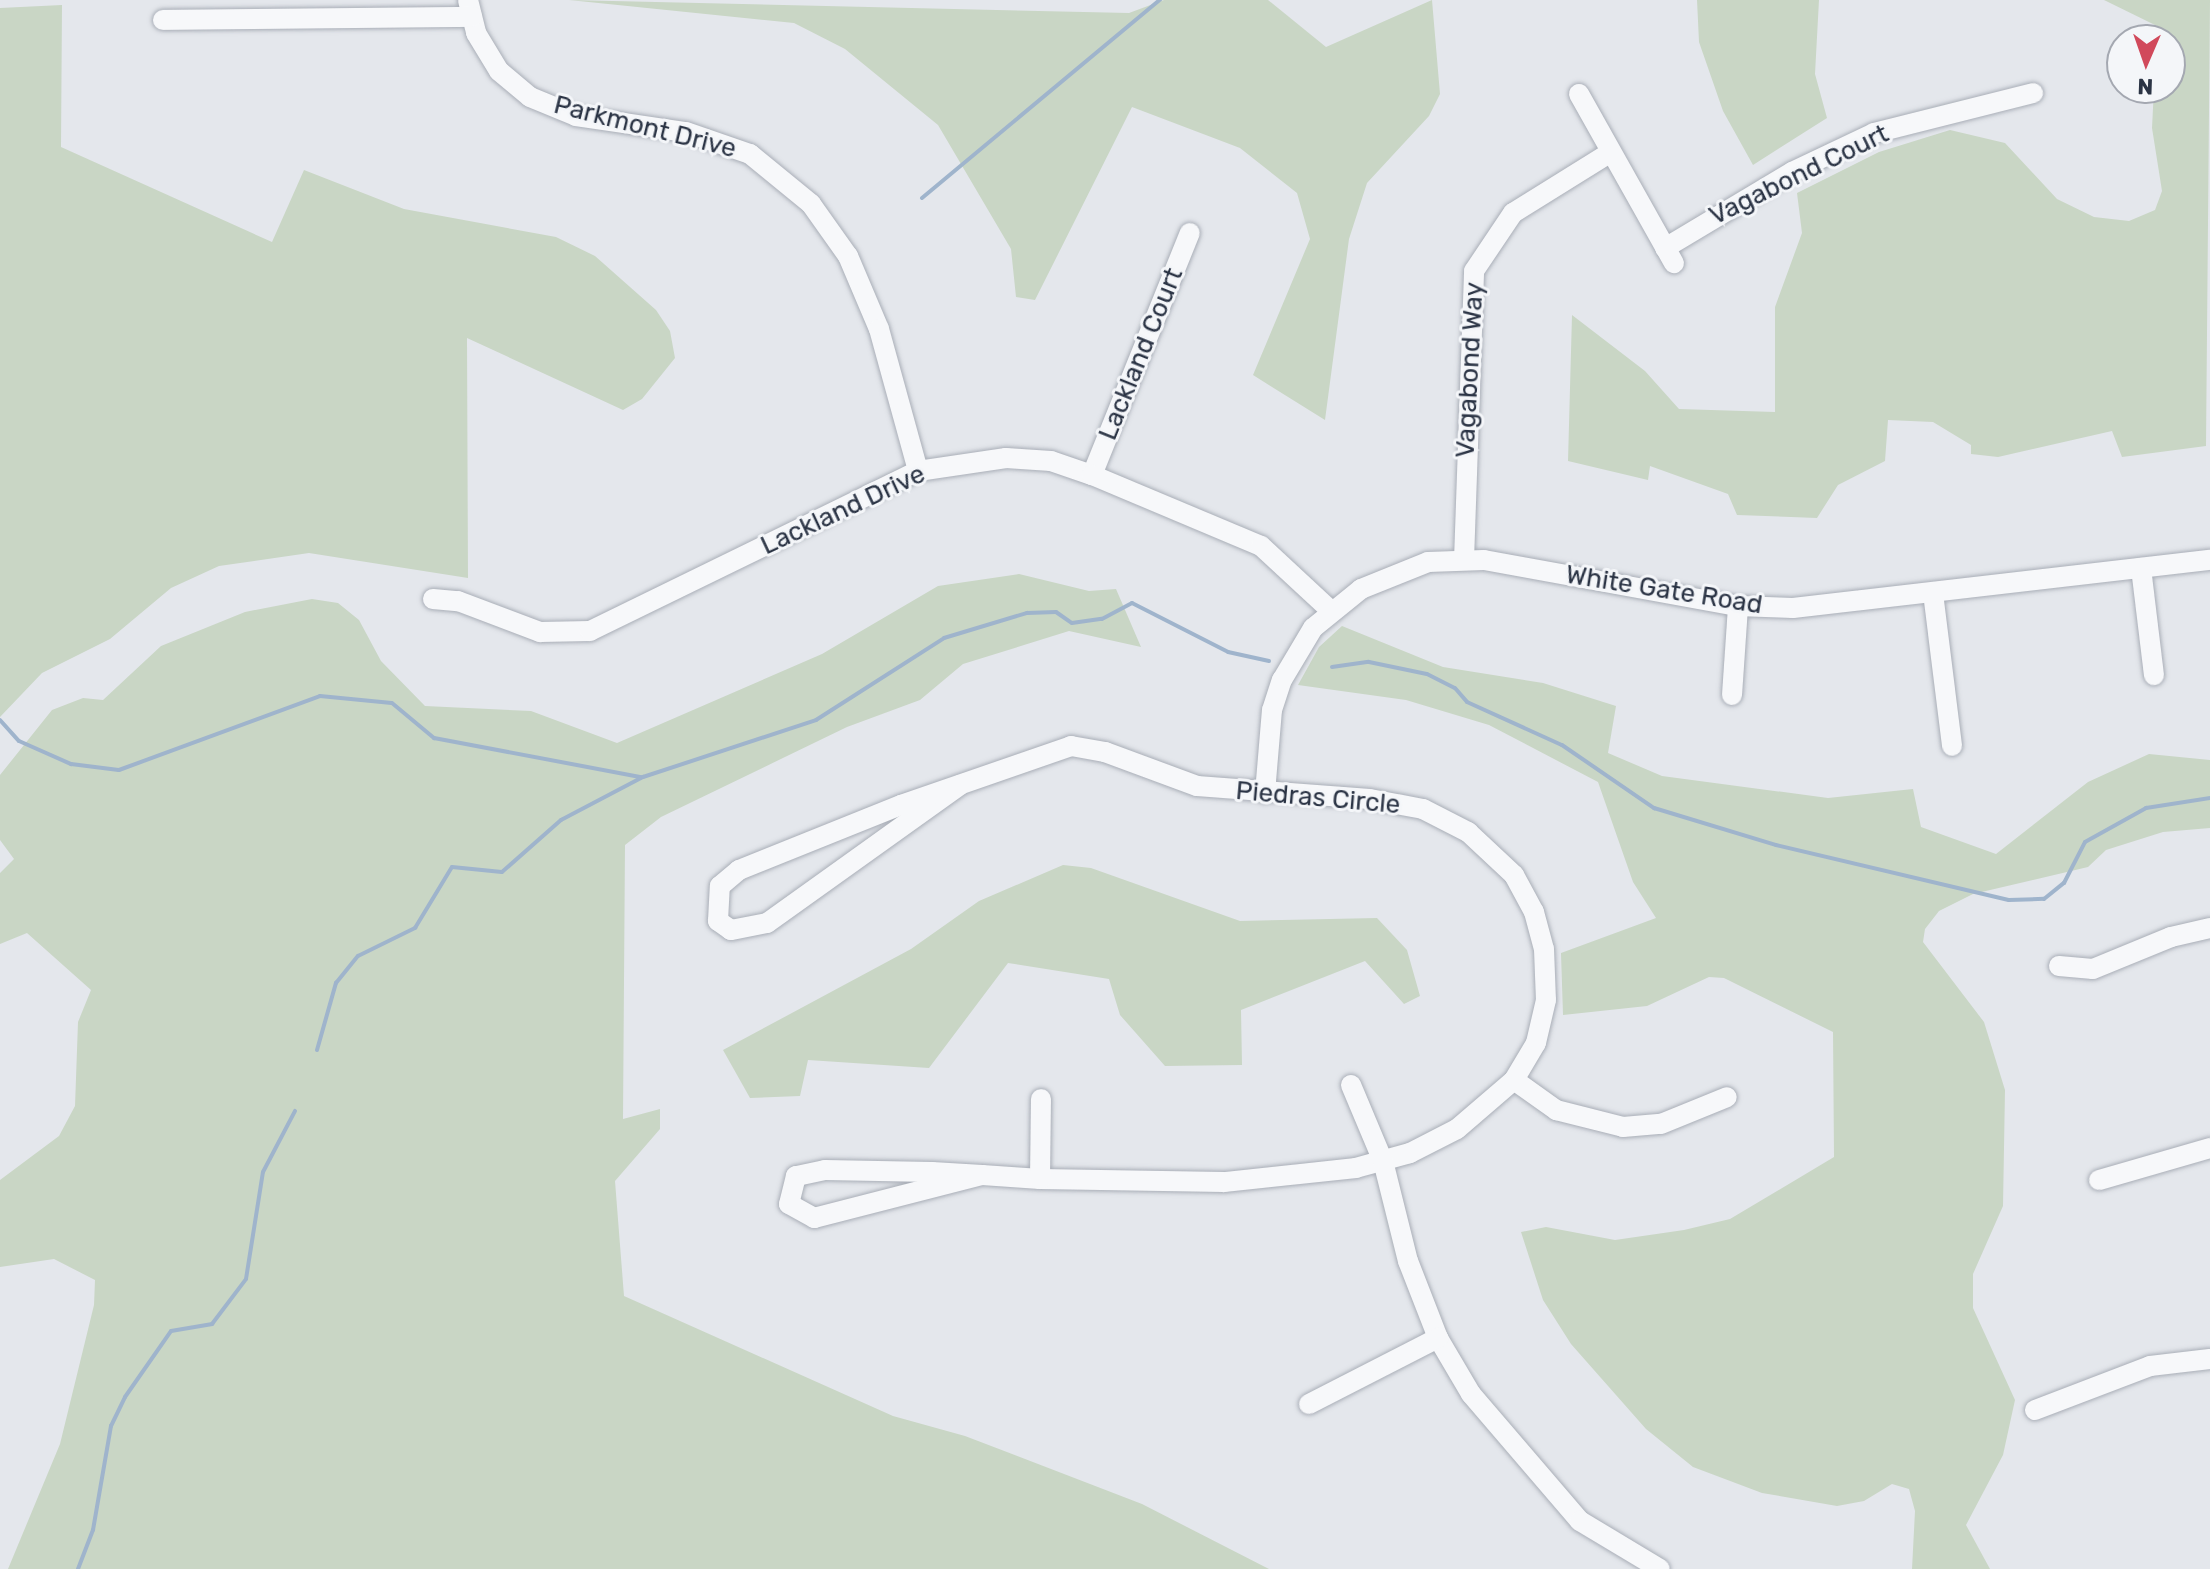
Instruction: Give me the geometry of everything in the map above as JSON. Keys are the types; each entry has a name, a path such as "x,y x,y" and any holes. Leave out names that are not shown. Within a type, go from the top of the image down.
{"street":[{"path":"163,20 470,9"},
{"name":"Parkmont Drive","path":"470,9 499,71 530,97 576,116 686,132 750,154 811,204 848,256 879,329 918,471"},
{"name":"Vagabond Court","path":"1579,94 1670,256 1792,172 1874,133 2033,93"},
{"name":"Vagabond Way","path":"1464,560 1474,271 1513,213 1611,152"},
{"name":"Lackland Court","path":"1092,475 1190,233"},
{"name":"Lackland Drive","path":"433,599 458,601 540,632 590,631 918,471 1006,458 1051,461 1092,475 1261,546 1329,609"},
{"name":"White Gate Road","path":"1265,793 1282,680 1329,609 1393,572 1464,560 1738,606 1848,605 2210,560"},
{"path":"2141,568 2154,675"},
{"path":"1933,593 1952,746"},
{"path":"1732,695 1738,606"},
{"name":"Piedras Circle","path":"960,785 767,923 731,930 718,921 720,886 739,870 960,785 1071,746 1105,752 1197,786 1370,799 1423,809 1468,832 1514,875 1534,912 1544,949 1546,1000 1536,1043 1514,1080 1435,1143 1383,1161 1224,1182 982,1175 804,1173 790,1184 789,1204 814,1218 982,1175"},
{"path":"2059,966 2093,969 2171,937 2210,928"},
{"path":"1514,1080 1556,1110 1623,1127 1661,1124 1727,1097"},
{"path":"1351,1085 1383,1161 1408,1261 1438,1338 1471,1394 1580,1521 1660,1569"},
{"path":"1040,1179 1041,1099"},
{"path":"2099,1180 2210,1148"},
{"path":"1309,1404 1438,1338"},
{"path":"2035,1410 2150,1366 2210,1359"}],"green space":[{"path":"569,0 1129,13 1164,0 1268,0 1326,47 1432,0 1440,94 1429,116 1367,183 1349,239 1325,420 1253,375 1310,239 1297,193 1240,148 1132,107 1035,300 1016,297 1011,249 938,125 845,49 794,23"},
{"path":"1697,0 1819,0 1815,74 1827,118 1753,165 1723,111 1699,42"},
{"path":"2104,0 2210,0 2206,446 2122,457 2112,431 1998,457 1971,454 1971,445 1933,422 1888,420 1885,461 1838,485 1817,518 1737,515 1728,494 1650,466 1648,480 1568,461 1572,315 1645,371 1679,409 1775,412 1775,307 1802,233 1797,193 1879,152 1950,130 2005,143 2057,199 2094,217 2129,221 2155,210 2162,191 2152,128 2153,104 2186,104 2186,24 2153,24"},
{"path":"62,5 61,147 272,242 304,170 404,209 556,237 595,256 656,310 670,331 675,358 642,399 623,410 467,338 468,578 309,553 219,566 171,588 110,639 42,673 0,717 0,8"},
{"path":"1019,574 1089,591 1116,589 1141,647 1069,631 963,664 920,700 847,727 661,817 625,845 623,1119 660,1109 660,1129 615,1181 624,1296 893,1416 965,1436 1142,1504 1269,1569 8,1569 60,1444 94,1305 95,1280 54,1259 0,1267 0,1180 59,1136 75,1106 78,1022 91,990 27,933 0,944 0,873 14,859 0,840 0,775 52,710 83,698 103,700 161,646 245,612 312,599 338,603 359,620 381,661 425,706 531,711 617,743 822,654 938,586"},
{"path":"1342,626 1443,667 1543,683 1616,706 1608,753 1662,776 1828,798 1913,789 1921,827 1996,854 2088,782 2149,754 2210,760 2210,828 2163,832 2106,850 2088,867 1973,894 1939,911 1925,929 1923,942 1984,1022 2005,1090 2003,1206 1973,1274 1973,1308 2015,1400 2003,1455 1966,1525 1990,1569 1912,1569 1915,1511 1909,1489 1892,1484 1864,1501 1837,1506 1762,1493 1693,1467 1646,1429 1571,1344 1543,1300 1521,1232 1546,1227 1615,1240 1684,1230 1730,1219 1834,1157 1833,1032 1724,978 1709,977 1647,1006 1563,1015 1561,953 1656,918 1633,882 1598,782 1489,725 1406,700 1298,685 1319,647"},
{"path":"1063,865 1091,868 1240,921 1377,918 1407,950 1420,996 1404,1004 1365,961 1241,1010 1242,1065 1165,1066 1120,1015 1109,979 1008,963 929,1068 808,1060 800,1096 750,1098 723,1050 911,949 979,901"}],"waterway":[{"path":"922,198 1160,0"},
{"path":"317,1050 336,983 358,956 415,928 452,867 502,872 561,820 643,777 816,720 944,638 1027,613 1056,612 1072,623 1102,619 1132,603 1228,652 1269,661"},
{"path":"1332,667 1369,662 1427,674 1455,688 1467,702 1562,745 1654,808 1776,845 2009,900 2044,899 2064,883 2085,842 2146,808 2210,798"},
{"path":"0,720 19,741 71,764 119,770 320,696 392,703 434,738 641,777"},
{"path":"78,1569 93,1530 111,1426 125,1397 171,1331 212,1324 246,1279 263,1172 295,1111"}]}
